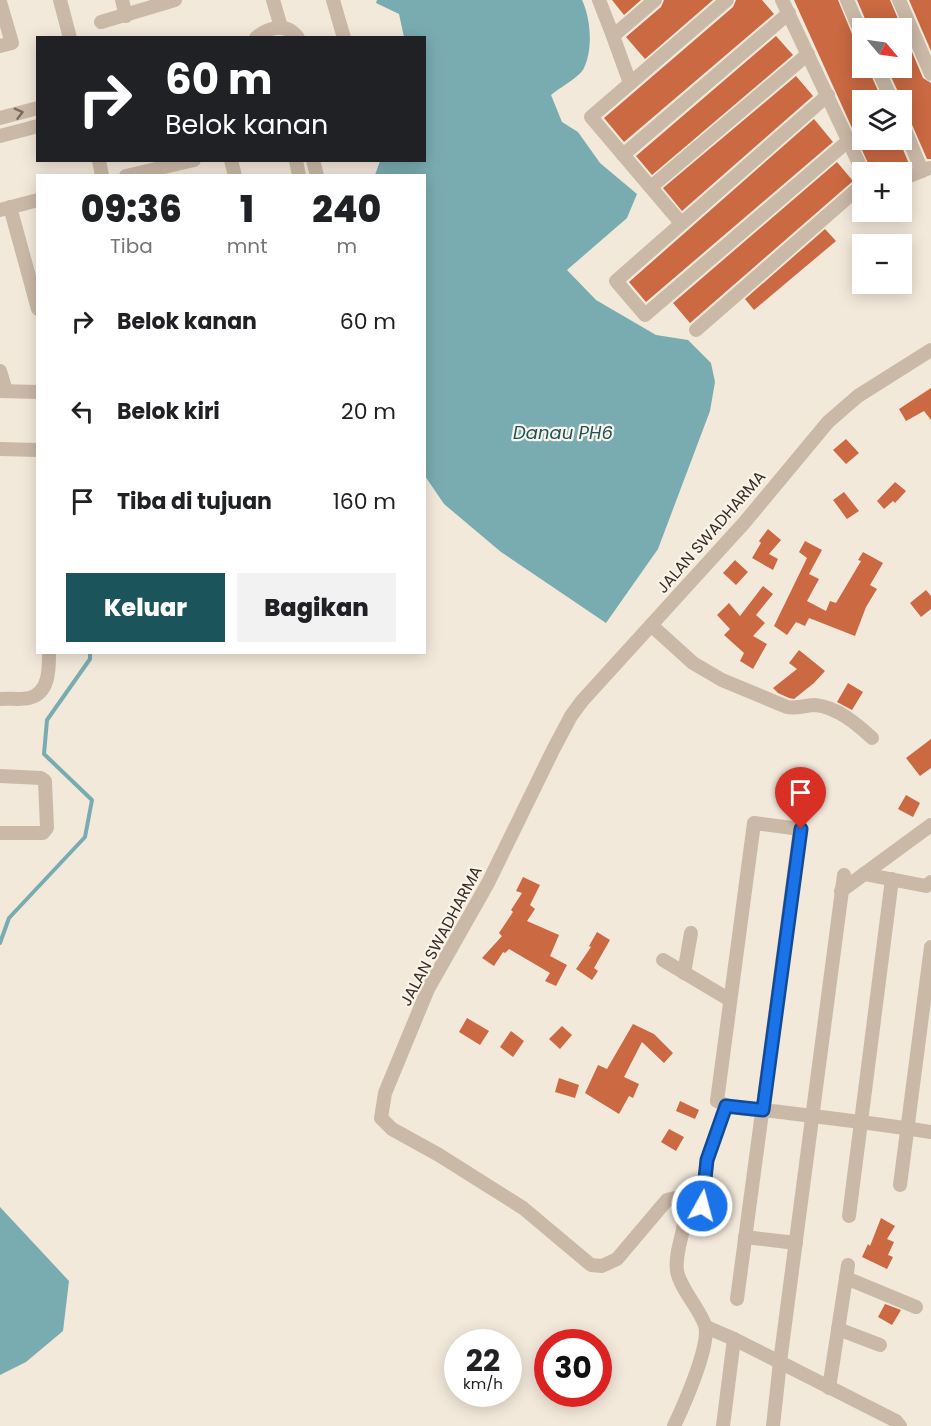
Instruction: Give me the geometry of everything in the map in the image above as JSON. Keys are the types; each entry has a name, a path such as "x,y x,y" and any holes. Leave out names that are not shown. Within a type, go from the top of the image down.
{"street":[{"path":"60,0 69,36"},
{"path":"122,0 126,16"},
{"path":"101,22 175,0"},
{"path":"273,0 281,27"},
{"path":"333,0 343,36"},
{"path":"599,0 630,83"},
{"path":"613,36 655,0"},
{"path":"681,223 591,117 727,0"},
{"path":"782,0 858,162"},
{"path":"847,0 855,18"},
{"path":"898,0 931,74"},
{"path":"0,2 12,43 0,46"},
{"path":"623,155 789,13"},
{"path":"258,36 265,29 281,27 297,36"},
{"path":"651,187 808,54"},
{"path":"828,95 615,281 645,315 848,141"},
{"path":"0,118 36,109"},
{"path":"0,136 36,127"},
{"path":"912,141 927,169 912,175"},
{"path":"145,174 174,171 190,162"},
{"path":"696,330 852,194"},
{"path":"36,201 5,209 36,303"},
{"name":"JALAN SWADHARMA","path":"706,1327 677,1273 677,1251 686,1214 684,1203 675,1198 667,1200 617,1259 602,1266 591,1265 523,1208 440,1155 392,1129 381,1118 385,1093 428,989 492,875 571,716 597,682 744,523 828,422 858,396 931,350"},
{"path":"0,371 3,391 36,392"},
{"path":"0,449 36,450"},
{"path":"651,626 682,656 722,680 787,707 816,705 836,712 855,723 872,738"},
{"path":"0,699 31,698 37,693 49,676 49,654"},
{"path":"0,776 41,778 45,781 47,828 43,833 0,832"},
{"path":"737,1299 745,1237 763,1110 801,829 754,824 717,1101 726,1106 763,1110 861,1122 931,1132"},
{"path":"841,891 931,825"},
{"path":"864,874 926,886 931,882"},
{"path":"773,1426 843,875"},
{"path":"849,1216 892,879"},
{"path":"684,973 691,933"},
{"path":"900,1185 931,946"},
{"path":"663,960 730,1000"},
{"path":"702,1206 707,1160 726,1106"},
{"path":"745,1237 796,1244"},
{"path":"829,1388 847,1272 916,1307"},
{"path":"674,1426 692,1387 706,1327 896,1421 900,1426"},
{"path":"838,1329 880,1345"},
{"path":"723,1426 735,1340"}],"water":[{"name":"Danau PH6","path":"377,0 582,0 585,8 590,43 584,68 574,79 551,95 562,122 578,132 600,163 637,194 627,218 567,270 596,300 656,335 688,340 711,363 715,382 710,411 658,549 606,623 501,552 444,504 426,477 426,174 375,174 380,162 426,162 426,36 404,36 399,14 376,3"},
{"path":"0,1207 69,1281 63,1331 26,1362 0,1375"}],"building":[{"path":"612,0 641,0 624,15"},
{"path":"664,0 713,0 645,59 626,37 661,7"},
{"path":"736,0 762,0 774,14 624,142 604,118 733,7"},
{"path":"794,0 838,0 852,34 852,78 872,78 878,90 852,90 852,128"},
{"path":"857,0 890,0 898,18 865,18"},
{"path":"909,0 931,0 931,51"},
{"path":"776,36 793,55 652,175 636,156"},
{"path":"912,52 923,78 931,83 931,159 927,159 912,125 912,90 897,90 892,78 912,78"},
{"path":"796,76 813,96 682,211 663,188"},
{"path":"814,119 833,142 646,302 629,282"},
{"path":"862,150 903,150 908,162 867,162"},
{"path":"837,162 852,180 690,323 673,303"},
{"path":"825,229 836,241 754,310 745,299"},
{"path":"931,388 931,420 924,411 906,421 899,409"},
{"path":"846,439 859,453 846,464 833,450"},
{"path":"895,482 906,491 895,503 893,501 884,509 877,501"},
{"path":"844,492 859,511 847,519 833,500"},
{"path":"768,529 781,540 769,554 778,559 773,570 752,558 761,543 759,541"},
{"path":"805,541 822,550 809,574 819,579 807,601 826,611 830,601 836,603 861,561 858,560 863,552 883,563 870,585 877,589 866,607 855,636 809,618 805,626 796,622 787,635 774,626 807,558 799,552"},
{"path":"735,560 748,572 736,585 723,573"},
{"path":"763,586 773,594 756,615 765,623 753,636 767,644 753,669 740,661 744,653 724,635 730,629 717,615 729,603 740,616"},
{"path":"926,590 931,596 931,609 921,617 910,603"},
{"path":"799,650 825,671 794,699 778,693 773,688 797,669 789,663"},
{"path":"848,683 863,692 852,710 837,702"},
{"path":"931,739 931,768 920,776 906,758"},
{"path":"906,795 920,803 913,817 898,809"},
{"path":"523,877 540,885 530,905 535,909 527,921 559,935 550,956 567,965 556,986 545,981 550,973 509,949 503,952 494,966 482,958 502,936 499,933 522,893 516,891"},
{"path":"597,932 610,940 594,968 598,971 592,980 576,969 591,947 589,946"},
{"path":"467,1018 489,1031 480,1045 459,1032"},
{"path":"633,1024 654,1034 673,1053 664,1063 642,1042 624,1077 639,1084 633,1098 629,1096 619,1114 585,1093 598,1065 607,1069"},
{"path":"562,1026 572,1035 560,1049 549,1039"},
{"path":"511,1031 524,1041 513,1057 500,1047"},
{"path":"559,1078 579,1085 575,1098 555,1092"},
{"path":"680,1101 699,1110 695,1119 676,1111"},
{"path":"669,1129 684,1137 676,1151 661,1142"},
{"path":"881,1218 895,1226 887,1239 894,1242 888,1255 893,1257 887,1269 862,1257 868,1244 870,1246"},
{"path":"885,1304 901,1310 892,1325 878,1317"}],"waterway":[{"path":"0,943 9,918 85,837 92,800 44,754 47,720 90,659 90,654"}],"route":[{"path":"702,1206 707,1160 726,1106 763,1110 801,829"}]}
